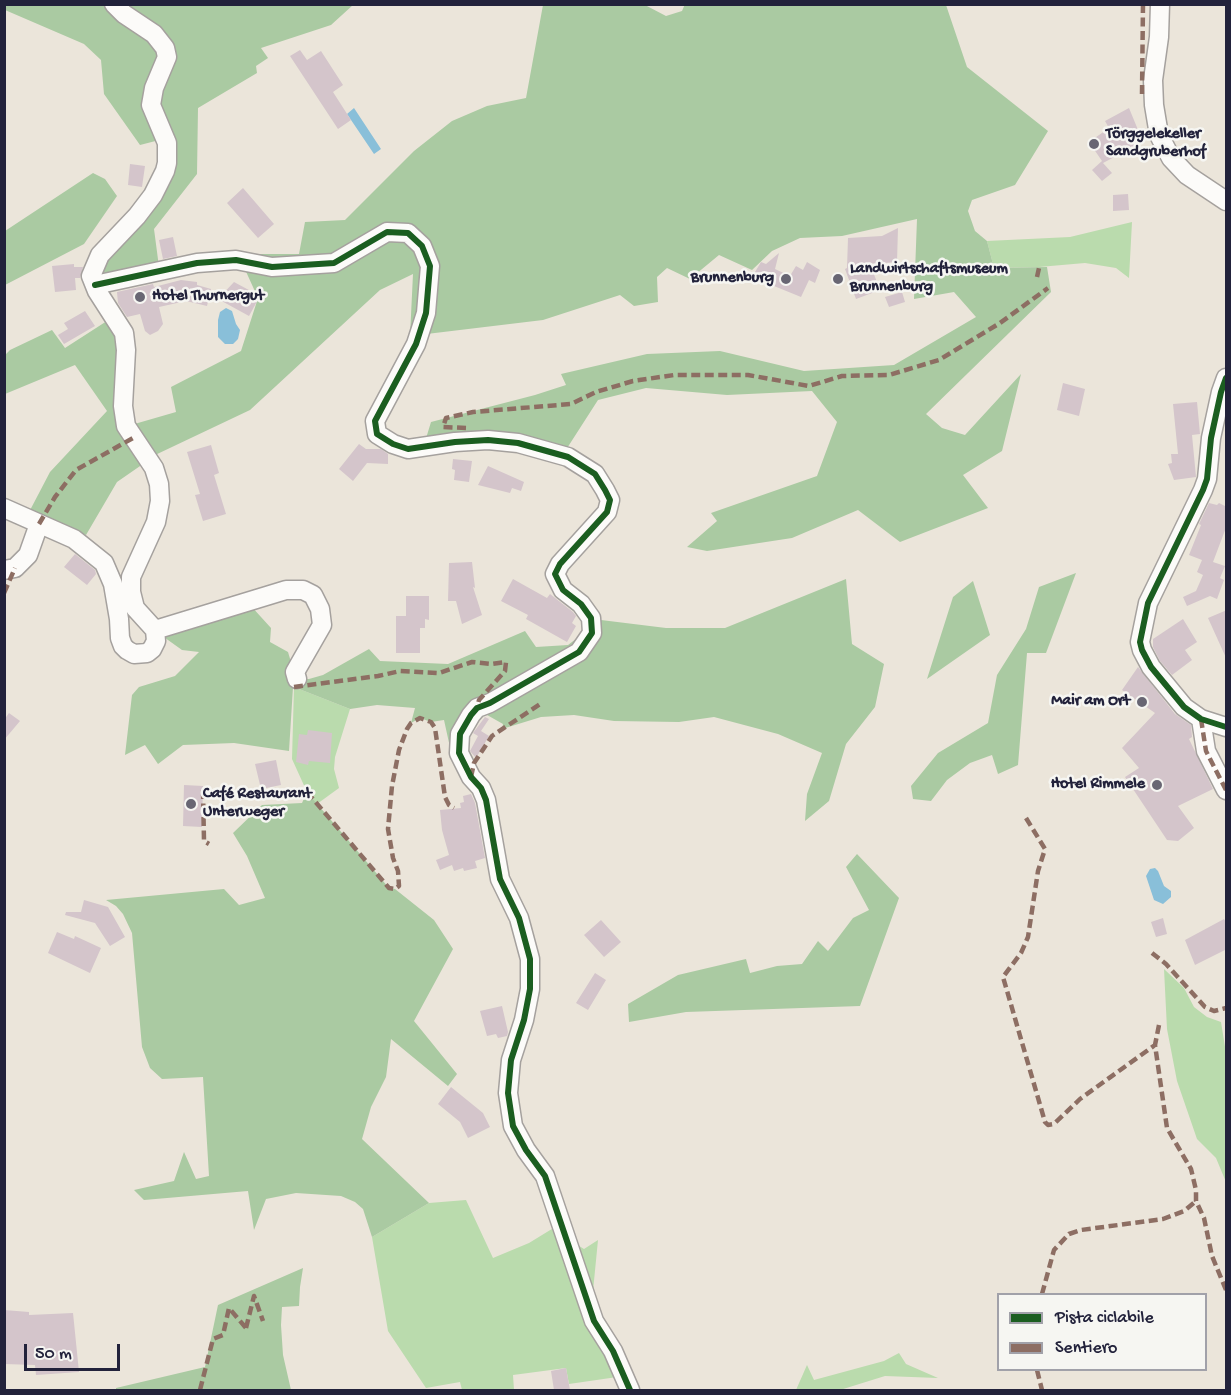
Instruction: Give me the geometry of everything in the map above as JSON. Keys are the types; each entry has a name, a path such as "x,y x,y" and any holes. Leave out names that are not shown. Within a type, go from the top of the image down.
{"street":[{"path":"4,508 68,536 104,563 113,584 123,646 134,654 147,653 152,649 156,641 155,630 135,608 131,592 131,577 156,522 159,512 159,484 154,468 126,426 123,406 126,350 124,333 91,276 100,255 153,195 162,180 167,163 166,143 151,105 154,88 167,57 165,48 154,34 114,4"},
{"path":"1160,4 1159,38 1153,80 1158,135 1171,158 1187,175 1227,201"},
{"path":"95,285 197,263 236,260 272,267 334,263 387,232 408,233 422,246 430,266 428,301 416,344 375,421 377,434 393,444 408,449 488,440 518,443 568,457 595,474 606,490 610,500 607,512 560,564 555,574 564,590 581,604 591,618 592,633 579,652 490,704 477,708 460,734 459,753 486,800 500,879 519,918 530,958 530,989 524,1020 511,1059 508,1093 513,1126 526,1150 545,1176 594,1321 613,1351 630,1390"},
{"path":"1227,378 1218,404 1211,438 1207,479 1148,603 1140,642 1151,667 1184,707 1201,719 1227,727"},
{"path":"4,570 15,568 28,555 39,524"},
{"path":"155,630 286,590 303,590 313,595 320,609 322,626 295,672 297,679"},
{"path":"1201,719 1206,751 1227,790"}],"green space":[{"path":"5,4 353,5 331,25 261,48 268,58 256,66 257,73 198,108 197,174 154,229 159,267 99,280 101,263 166,188 171,137 140,145 104,94 101,60 84,44 5,10"},
{"path":"685,4 946,5 967,67 1048,131 1015,185 972,200 968,211 975,231 987,241 994,268 1047,267 1051,292 926,414 942,428 965,435 1021,374 1002,451 963,475 988,508 900,542 858,510 792,538 707,551 687,547 717,521 711,513 817,476 837,422 812,391 727,395 646,388 598,400 562,456 424,445 431,422 566,385 561,374 647,354 720,351 804,371 894,365 976,317 954,292 914,299 917,219 842,236 800,238 772,251 752,270 719,255 690,279 667,268 657,277 658,302 634,306 620,295 543,320 410,336 413,274 380,290 250,410 153,456 131,425 176,412 171,387 241,351 258,298 238,254 299,254 305,222 345,220 414,151 452,121 487,106 526,98 543,5 645,5 666,16 682,11"},
{"path":"93,173 105,179 117,196 84,244 5,285 5,231"},
{"path":"1132,222 1129,278 1116,268 1085,263 994,268 987,241 1070,237"},
{"path":"110,319 122,341 121,429 143,464 117,482 86,535 27,516 50,472 107,411 75,365 5,394 5,355 10,350 52,330 65,348"},
{"path":"1076,573 1046,653 1027,653 1018,765 998,774 992,755 970,763 947,780 931,801 913,799 911,786 938,753 988,723 997,675 1026,629 1039,587"},
{"path":"846,579 852,644 884,664 875,707 846,744 829,801 805,821 807,794 822,753 778,734 714,717 679,722 614,721 574,715 541,717 502,729 503,724 480,711 470,715 461,756 453,761 444,720 431,722 420,718 411,723 415,708 377,705 350,709 294,687 297,679 309,679 323,675 369,649 380,661 448,664 525,631 536,647 568,645 601,620 666,628 725,628"},
{"path":"973,581 990,635 927,679 953,597"},
{"path":"251,606 271,628 270,642 288,652 296,679 293,687 289,751 234,743 183,745 158,764 145,745 125,755 132,695 139,687 175,676 199,652 182,650 161,635"},
{"path":"294,687 350,709 335,757 334,769 339,788 317,804 307,792 292,759"},
{"path":"307,792 389,888 395,889 434,920 453,949 414,1021 457,1074 448,1086 391,1039 386,1077 371,1107 362,1139 429,1203 372,1237 363,1209 355,1202 341,1196 296,1193 266,1199 254,1230 248,1191 144,1200 134,1190 174,1181 184,1152 196,1179 209,1176 203,1077 162,1079 150,1068 142,1047 132,933 123,914 106,900 224,889 239,905 265,898 247,856 233,833 262,805 302,803"},
{"path":"857,854 899,898 860,1006 686,1012 629,1022 628,1004 678,975 746,959 750,973 777,966 802,964 818,941 828,951 853,918 869,910 846,867"},
{"path":"1164,969 1184,988 1194,1007 1207,1017 1221,1022 1226,1053 1226,1182 1216,1158 1197,1139 1177,1081 1167,1029"},
{"path":"466,1200 493,1258 529,1243 560,1224 576,1244 584,1249 598,1240 593,1291 594,1321 624,1376 569,1384 566,1368 513,1375 514,1390 462,1390 460,1382 426,1388 388,1331 372,1237 429,1203"},
{"path":"303,1268 299,1306 282,1307 283,1355 291,1390 116,1390 116,1388 205,1367 218,1305"},
{"path":"899,1353 906,1364 938,1378 885,1376 840,1390 796,1390 807,1365 814,1380 884,1361"}],"water":[{"path":"354,108 381,149 374,154 347,114"},
{"path":"226,308 232,311 240,330 238,339 233,344 225,344 218,337 220,312"},
{"path":"1155,868 1164,886 1171,891 1171,897 1163,904 1154,900 1146,876 1150,869"}],"building":[{"path":"300,50 307,60 321,51 343,85 333,92 351,120 338,129 290,56"},
{"path":"1129,108 1143,142 1103,163 1112,173 1102,181 1092,170 1102,161 1089,142 1109,128 1105,121"},
{"path":"130,164 145,166 142,187 128,185"},
{"path":"243,188 274,224 258,238 227,203"},
{"path":"1128,194 1129,210 1113,211 1113,195"},
{"path":"898,228 897,262 870,264 880,290 856,299 845,269 847,268 848,238 882,236"},
{"path":"173,237 177,256 163,259 159,240"},
{"name":"Brunnenburg","path":"779,253 775,269 790,276 796,266 803,270 807,262 820,270 815,283 809,280 801,297 752,277 761,262 766,264"},
{"path":"74,264 74,267 83,267 80,278 75,278 76,290 55,292 52,266"},
{"path":"181,280 197,282 197,285 211,289 207,306 186,301 159,307 163,324 158,331 150,335 145,331 140,314 127,317 118,303 117,292 153,284 154,287"},
{"path":"234,282 260,296 249,316 218,299"},
{"path":"902,292 905,302 889,307 885,297"},
{"path":"85,311 95,326 64,344 58,335 68,329 64,323"},
{"path":"1063,383 1085,389 1079,416 1057,410"},
{"path":"1197,402 1200,434 1192,435 1196,477 1174,480 1168,464 1172,463 1171,454 1178,454 1173,404"},
{"path":"359,444 366,449 381,449 388,454 388,464 367,463 353,481 339,469"},
{"path":"211,445 219,473 214,475 226,514 203,521 195,495 200,494 187,452"},
{"path":"453,459 472,461 469,482 454,480"},
{"path":"488,466 524,482 521,491 512,488 510,493 478,485"},
{"path":"1209,503 1217,505 1219,503 1227,507 1227,525 1213,562 1225,566 1220,578 1224,580 1217,599 1210,596 1187,606 1183,597 1196,591 1203,575 1197,572 1202,560 1189,555"},
{"path":"75,554 95,570 96,574 87,585 64,567"},
{"path":"472,562 475,588 473,587 482,615 462,624 456,601 448,601 449,563"},
{"path":"513,579 547,598 550,594 573,612 576,616 572,623 576,626 567,642 526,619 528,615 501,601"},
{"path":"406,596 429,596 429,620 425,619 425,628 420,628 420,653 396,653 396,616 406,616"},
{"path":"1227,610 1227,660 1208,618"},
{"path":"1183,619 1197,642 1185,650 1192,660 1172,675 1160,661 1153,647 1153,639"},
{"path":"1138,667 1175,714 1191,725 1192,737 1189,739 1213,789 1178,806 1194,828 1178,841 1167,840 1125,777 1139,768 1122,748 1155,713 1122,690"},
{"path":"9,713 20,721 4,740 4,720"},
{"path":"485,717 489,719 481,731 489,736 476,758 470,751 478,736 473,733"},
{"path":"308,730 332,733 330,763 309,761 308,765 296,762 299,734 307,735"},
{"path":"276,760 281,785 261,789 255,764"},
{"path":"184,785 203,786 202,827 183,826"},
{"path":"471,794 475,803 485,858 475,861 477,868 464,871 463,868 454,871 452,865 440,870 436,860 449,855 442,830 440,810 461,808 460,803 464,802 463,796"},
{"path":"84,900 108,907 125,937 110,946 95,923 65,915 66,912 81,912"},
{"path":"1163,918 1167,934 1156,937 1151,922"},
{"path":"1224,919 1227,924 1227,949 1195,965 1185,940"},
{"path":"601,920 621,942 604,957 584,935"},
{"path":"57,932 74,939 75,936 101,948 90,973 48,953"},
{"path":"595,973 606,980 588,1010 576,1003"},
{"path":"502,1006 507,1036 498,1038 496,1034 487,1036 480,1011"},
{"path":"451,1087 483,1113 490,1127 468,1138 460,1122 438,1104"},
{"path":"4,1310 29,1312 29,1315 73,1313 79,1372 36,1375 35,1365 4,1364"},
{"path":"566,1368 570,1390 554,1390 551,1371"}],"marked path":[{"path":"1142,94 1143,4"},
{"path":"1037,277 1039,268"},
{"path":"466,428 443,427 446,418 473,412 571,404 596,392 633,381 674,375 748,375 809,386 842,376 889,375 939,360 1000,323 1048,288"},
{"path":"39,524 55,497 76,470 133,438"},
{"path":"4,593 15,568"},
{"path":"294,687 400,671 439,673 472,662 492,664 506,662 505,671 479,700 477,708"},
{"path":"471,777 474,763 492,736 540,704"},
{"path":"307,792 389,888 395,889 399,886 398,871 393,858 388,829 392,786 399,750 407,729 411,723 420,718 431,722 435,728 445,797 449,805 454,808"},
{"path":"1201,719 1206,751 1226,790"},
{"path":"203,790 204,841 209,844"},
{"path":"1026,818 1045,849 1038,871 1028,937 1021,953 1003,977 1045,1122 1048,1125 1054,1124 1080,1099 1155,1045"},
{"path":"1152,953 1166,964 1205,1007 1214,1011 1226,1008"},
{"path":"1159,1025 1155,1045 1167,1128 1191,1169 1196,1201 1204,1218 1212,1256 1226,1290"},
{"path":"1042,1293 1054,1250 1069,1234 1081,1230 1163,1219 1184,1211 1196,1201"},
{"path":"246,1328 254,1296 263,1321"},
{"path":"200,1390 213,1339 223,1335 229,1308 246,1328"},
{"path":"1037,1371 1042,1390"}],"cycle path":[{"path":"95,285 197,263 236,260 272,267 334,263 387,232 408,233 422,246 430,266 426,313 416,344 375,421 377,434 393,444 408,449 488,440 518,443 568,457 595,474 610,500 607,512 560,564 555,574 563,590 581,604 591,618 592,633 579,652 490,703 477,708 460,734 459,753 486,800 500,879 519,918 530,959 530,989 524,1020 511,1060 508,1093 513,1126 526,1150 545,1176 594,1321 613,1351 630,1390"},
{"path":"1226,378 1211,438 1207,479 1148,603 1140,642 1151,667 1184,707 1201,719 1226,727"}],"place":[{"name":"Törggelekeller Sandgruberhof","path":"1094,144"},
{"name":"Brunnenburg","path":"786,279"},
{"name":"Landwirtschaftsmuseum Brunnenburg","path":"838,279"},
{"name":"Hotel Thurnergut","path":"140,297"},
{"name":"Mair am Ort","path":"1142,702"},
{"name":"Hotel Rimmele","path":"1157,785"},
{"name":"Café Restaurant Unterweger","path":"191,804"}]}
